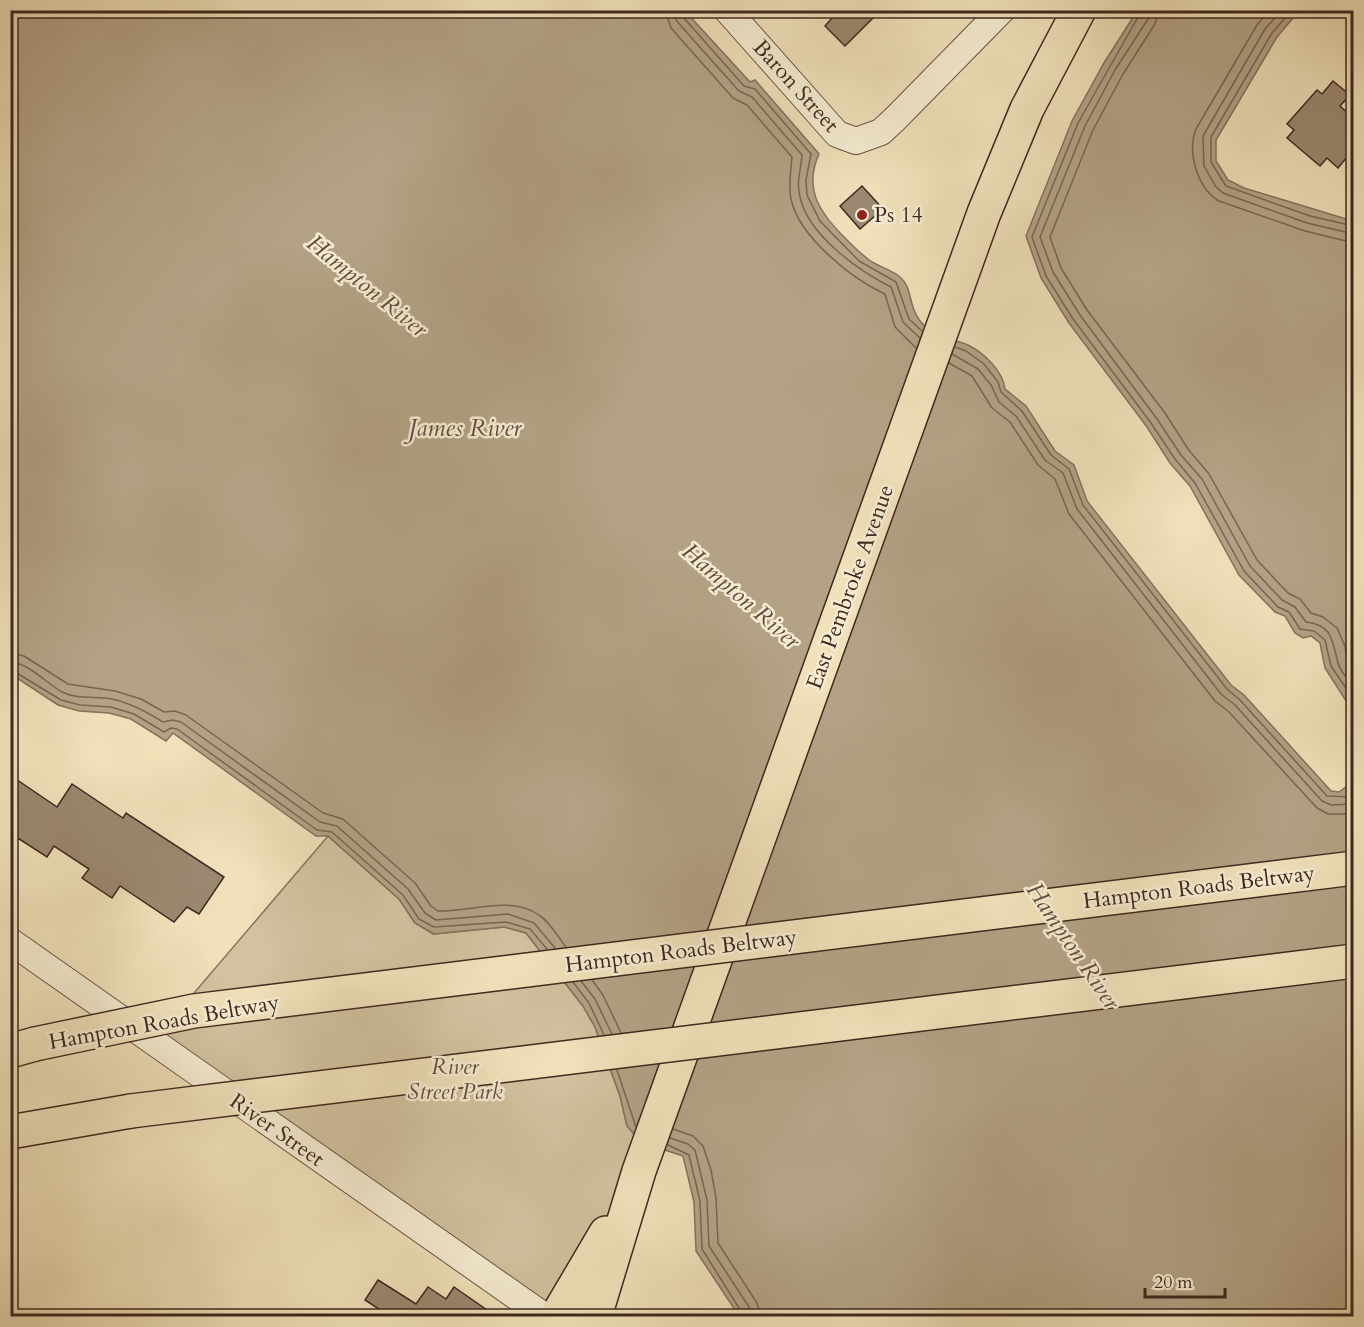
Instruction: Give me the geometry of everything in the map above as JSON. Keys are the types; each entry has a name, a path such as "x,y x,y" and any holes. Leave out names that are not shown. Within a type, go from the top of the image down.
{"main road":[{"name":"East Pembroke Avenue","path":"595,1317 639,1171 992,192 1027,109 1079,10"},
{"name":"Hampton Roads Beltway","path":"23,1047 194,1011 1353,868"},
{"path":"10,1132 131,1111 326,1085 1353,961"},
{"name":"East Pembroke Avenue","path":"557,1317 639,1171"}],"street":[{"name":"Baron Street","path":"727,10 837,134 856,141 881,132 1002,10"},
{"name":"River Street","path":"10,941 544,1317"}],"green space":[{"name":"River Street Park","path":"328,836 399,899 415,923 433,934 504,927 526,933 583,1006 595,1027 620,1096 627,1126 641,1142 617,1207 560,1316 148,1047"}],"water":[{"name":"James River","path":"10,11 685,11 750,82 755,80 819,154 813,187 820,207 833,225 868,259 893,272 905,282 914,311 925,326 938,335 968,345 992,363 1001,376 1005,389 1026,406 1055,451 1074,465 1087,501 1231,685 1244,695 1331,791 1339,792 1346,787 1353,792 1353,1316 739,1316 696,1251 694,1202 683,1156 641,1142 627,1126 620,1096 595,1027 583,1006 526,933 504,927 434,934 415,923 399,899 328,836 316,836 173,733 166,741 131,719 109,713 79,711 58,705 11,674"},
{"path":"1137,11 1299,11 1277,37 1216,140 1216,161 1228,180 1244,188 1353,221 1353,706 1348,704 1325,668 1320,643 1311,636 1303,638 1295,633 1285,616 1275,612 1239,575 1190,486 1170,463 1147,427 1069,323 1041,278 1026,236 1072,121 1104,63"}],"building":[{"path":"839,10 881,10 845,46 825,26"},
{"path":"1333,81 1350,95 1340,106 1353,118 1353,150 1338,168 1327,158 1320,166 1287,138 1294,130 1287,124 1317,90 1322,94"},
{"name":"Ps 14","path":"862,186 883,209 860,229 840,206"},
{"path":"10,775 57,807 72,784 123,818 126,813 224,877 199,914 187,907 174,922 120,886 112,898 82,878 89,869 54,846 47,857 10,833"},
{"path":"378,1280 416,1304 428,1287 446,1299 454,1287 497,1317 391,1317 365,1300"}],"place":[{"name":"Ps 14","path":"862,215"}],"water label":[{"name":"Hampton River","path":"367,286"},
{"name":"Hampton River","path":"741,596"},
{"name":"Hampton River","path":"1073,946"}]}
